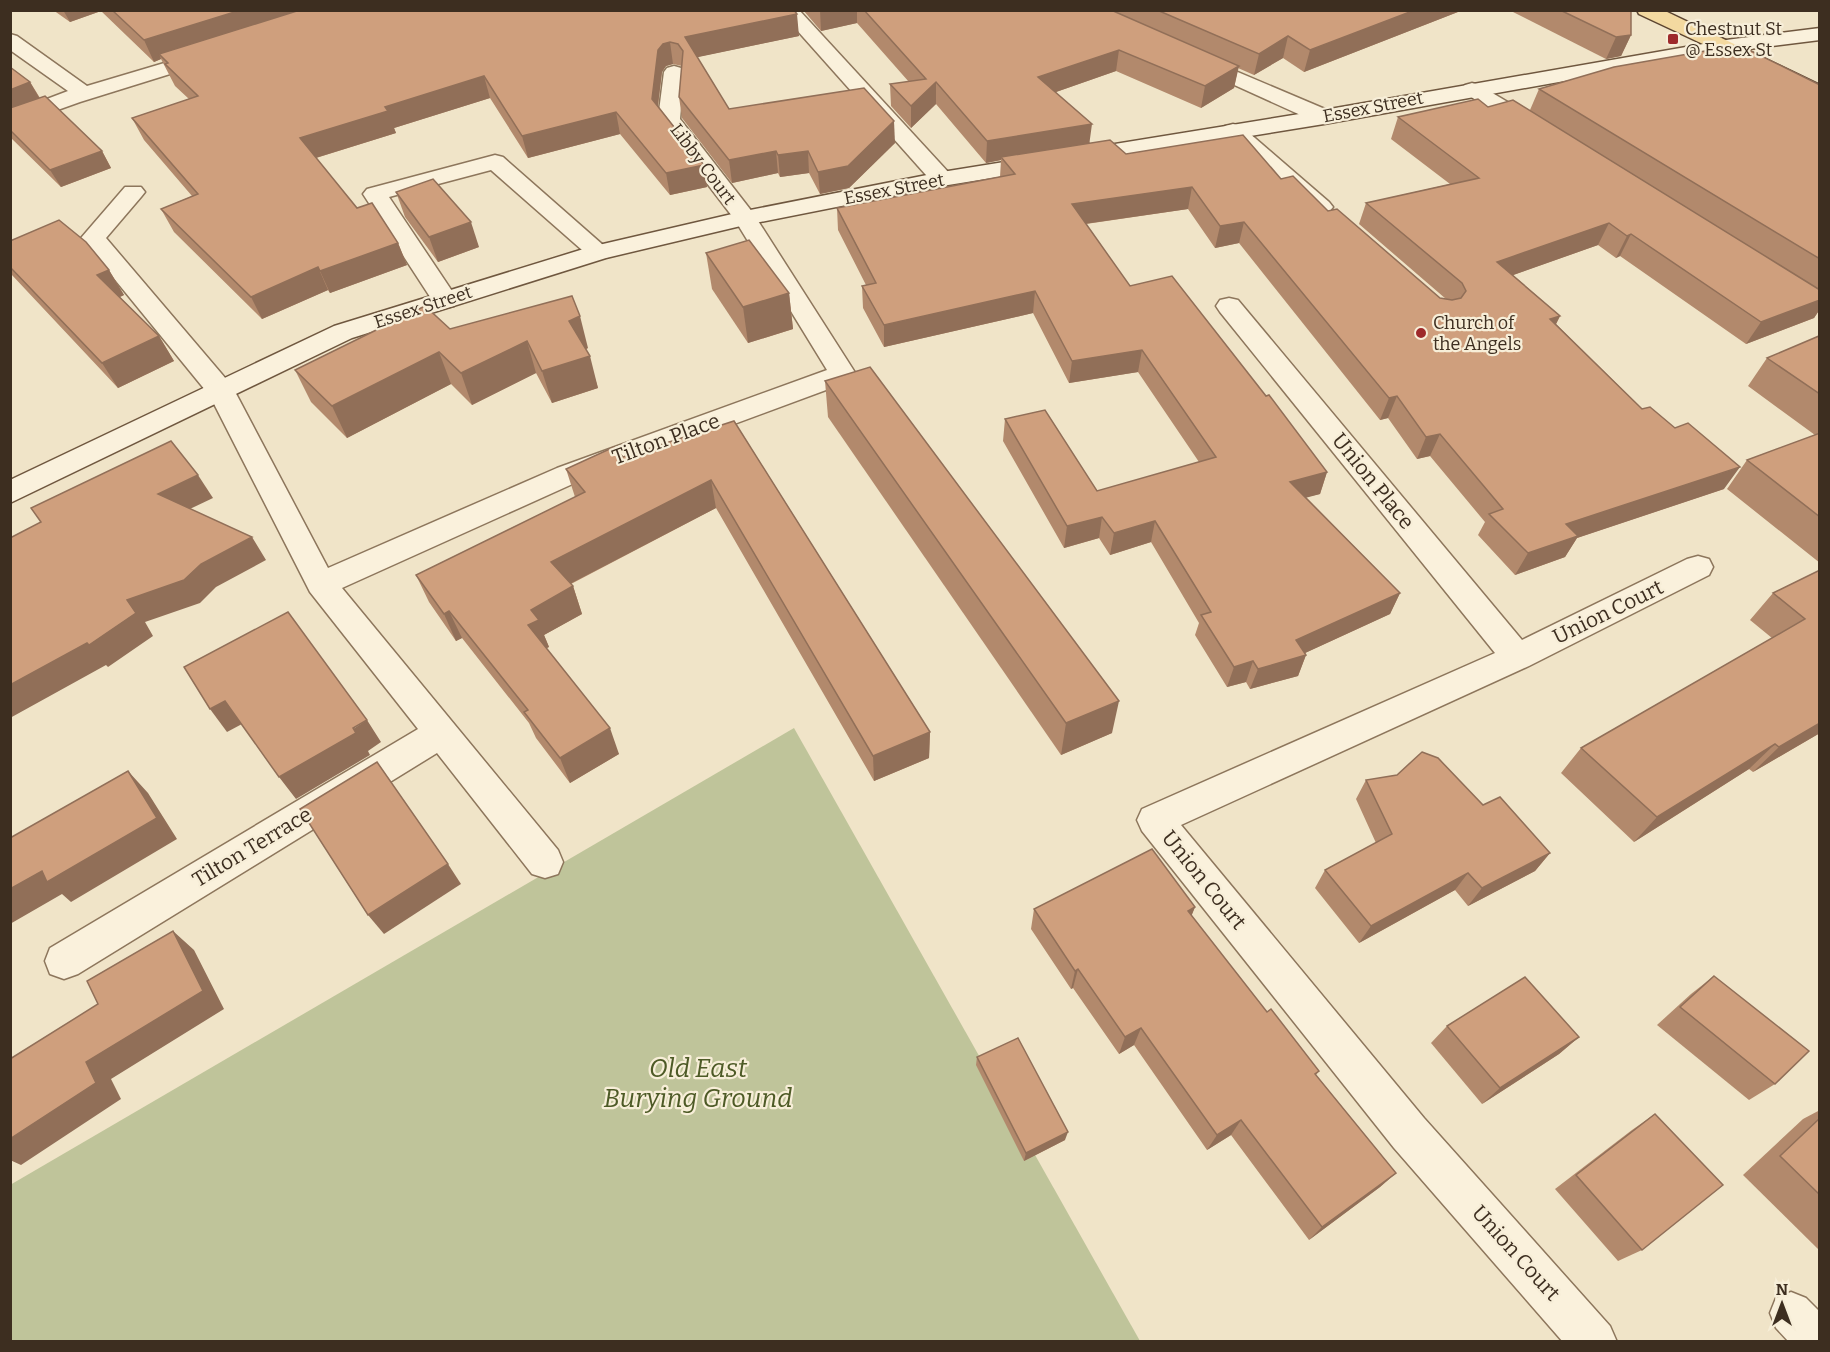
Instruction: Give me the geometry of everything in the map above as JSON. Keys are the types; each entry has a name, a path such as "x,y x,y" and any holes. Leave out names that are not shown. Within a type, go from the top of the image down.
{"main road":[{"path":"1646,10 1726,46 1820,93"}],"street":[{"path":"788,10 942,179"},
{"name":"Essex Street","path":"10,493 343,333 599,252 745,218 942,179 1324,117 1472,88 1726,46 1820,34"},
{"path":"10,40 84,93"},
{"path":"10,121 84,93 221,52"},
{"path":"1179,53 1324,117"},
{"name":"Libby Court","path":"674,72 669,119 745,218"},
{"path":"1472,88 1555,141"},
{"path":"1233,131 1334,218"},
{"path":"445,300 375,194 495,162 599,252"},
{"path":"133,192 93,238 222,392 321,584 545,862"},
{"name":"Tilton Place","path":"321,584 567,475 843,374 745,218"},
{"name":"Union Place","path":"1229,306 1517,657"},
{"name":"Union Court","path":"1594,1341 1409,1133 1155,820 1517,657 1698,567"},
{"name":"Tilton Terrace","path":"64,961 441,733"}],"lane":[{"path":"1791,1313 1819,1341"}],"green space":[{"name":"Old East Burying Ground","path":"794,728 1140,1341 11,1341 10,1185"}],"building":[{"path":"112,10 241,10 144,40"},
{"path":"300,10 794,10 797,14 685,37 729,109 864,88 894,121 848,166 818,172 808,151 778,155 776,151 729,160 679,97 683,51 678,44 670,42 663,44 658,50 652,99 704,165 666,173 616,112 522,136 484,76 385,107 388,111 300,138 357,208 372,203 398,243 320,271 318,267 251,297 161,209 198,194 132,118 198,96 165,64 168,63 159,54"},
{"path":"864,10 1111,10 1239,66 1205,86 1119,50 1038,77 1092,124 987,141 936,82 911,106 890,84 926,79"},
{"path":"1157,10 1415,10 1310,50 1288,36 1259,54"},
{"path":"1560,10 1631,10 1631,35 1616,37"},
{"path":"1739,45 1820,85 1820,259 1539,89 1614,67"},
{"path":"10,67 30,82 10,90"},
{"path":"45,96 102,151 50,170 10,130 10,108"},
{"path":"1478,99 1488,107 1513,100 1820,290 1820,300 1761,322 1631,234 1627,236 1609,223 1497,262 1560,316 1550,319 1642,409 1650,407 1675,428 1688,423 1740,467 1566,524 1578,536 1528,553 1489,514 1503,509 1440,434 1426,437 1397,396 1389,398 1244,222 1220,226 1192,187 1072,204 1130,286 1172,276 1266,396 1269,395 1327,472 1290,482 1400,593 1296,640 1306,655 1258,669 1253,661 1234,667 1201,615 1211,612 1155,521 1114,533 1102,517 1067,526 1005,419 1045,410 1097,491 1216,457 1142,350 1072,361 1035,291 884,325 862,286 876,283 837,208 1015,174 1001,157 1110,140 1126,154 1243,135 1281,179 1293,176 1328,211 1337,209 1440,298 1452,300 1461,298 1466,291 1462,283 1366,203 1479,178 1398,117"},
{"path":"433,179 471,222 429,237 396,192"},
{"path":"59,220 86,242 109,270 97,275 159,336 102,363 10,267 10,241"},
{"path":"749,240 789,293 743,307 706,253"},
{"path":"572,296 580,316 569,321 590,356 542,371 527,341 461,373 439,352 332,406 295,370 425,306 450,329"},
{"path":"1820,337 1820,394 1767,358"},
{"path":"870,367 1119,701 1066,723 825,381"},
{"path":"734,421 930,732 873,756 711,480 551,562 573,586 531,610 539,620 528,625 610,728 560,758 524,712 528,710 449,611 444,614 416,575 585,492 566,469 614,447 623,457"},
{"path":"1820,433 1820,517 1747,460"},
{"path":"171,441 198,475 158,494 252,537 201,564 184,580 127,600 136,613 89,645 87,643 10,685 10,538 41,522 31,508"},
{"path":"1820,570 1820,723 1779,747 1775,744 1657,817 1581,748 1805,619 1773,593"},
{"path":"288,612 367,720 353,728 356,733 279,777 225,701 210,709 184,667"},
{"path":"1422,752 1438,758 1483,805 1500,797 1550,853 1482,888 1468,873 1371,926 1325,870 1392,834 1366,780 1397,775"},
{"path":"377,762 448,864 368,915 300,809"},
{"path":"128,771 157,818 47,882 42,871 10,889 10,838"},
{"path":"1152,849 1195,907 1188,911 1267,1012 1271,1009 1319,1071 1315,1074 1396,1173 1322,1227 1241,1120 1217,1135 1141,1028 1125,1037 1078,969 1075,971 1034,909"},
{"path":"173,931 203,991 86,1062 96,1083 10,1139 10,1059 98,1004 87,981"},
{"path":"1714,976 1809,1051 1775,1084 1680,1007"},
{"path":"1525,977 1579,1037 1500,1088 1447,1026"},
{"path":"1018,1038 1068,1132 1026,1153 977,1057"},
{"path":"1655,1114 1723,1185 1642,1250 1576,1175"},
{"path":"1820,1118 1820,1195 1780,1156"}],"place":[{"name":"Chestnut St @ Essex St","path":"1673,39"},
{"name":"Church of the Angels","path":"1421,333"}]}
